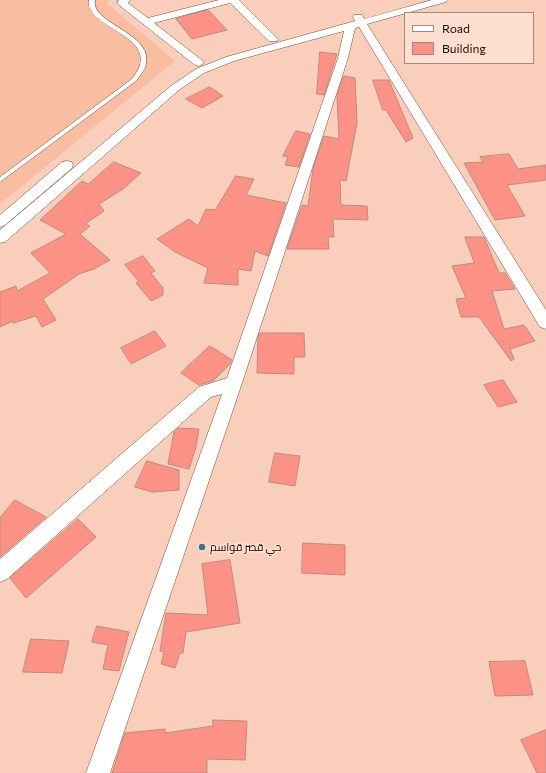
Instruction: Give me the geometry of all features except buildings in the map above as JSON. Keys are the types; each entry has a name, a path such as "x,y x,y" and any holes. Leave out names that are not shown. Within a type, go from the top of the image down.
{"street":[{"path":"125,0 122,3 199,63"},
{"path":"146,22 232,0 273,39"},
{"path":"0,222 163,84 199,63 223,53 273,39 357,22 421,0"},
{"path":"0,238 175,88 210,67 230,58 357,22 443,0"},
{"path":"357,22 546,324"},
{"path":"98,773 234,383 343,58 357,22"},
{"path":"0,572 205,392 234,383"}],"lane":[{"path":"0,180 134,80 140,71 144,62 141,49 135,42 94,12 91,5 92,0"}],"shaded area":[{"path":"0,0 109,0 107,3 175,61 0,204"}],"place":[{"name":"حي قصر قواسم","path":"202,547"}]}
